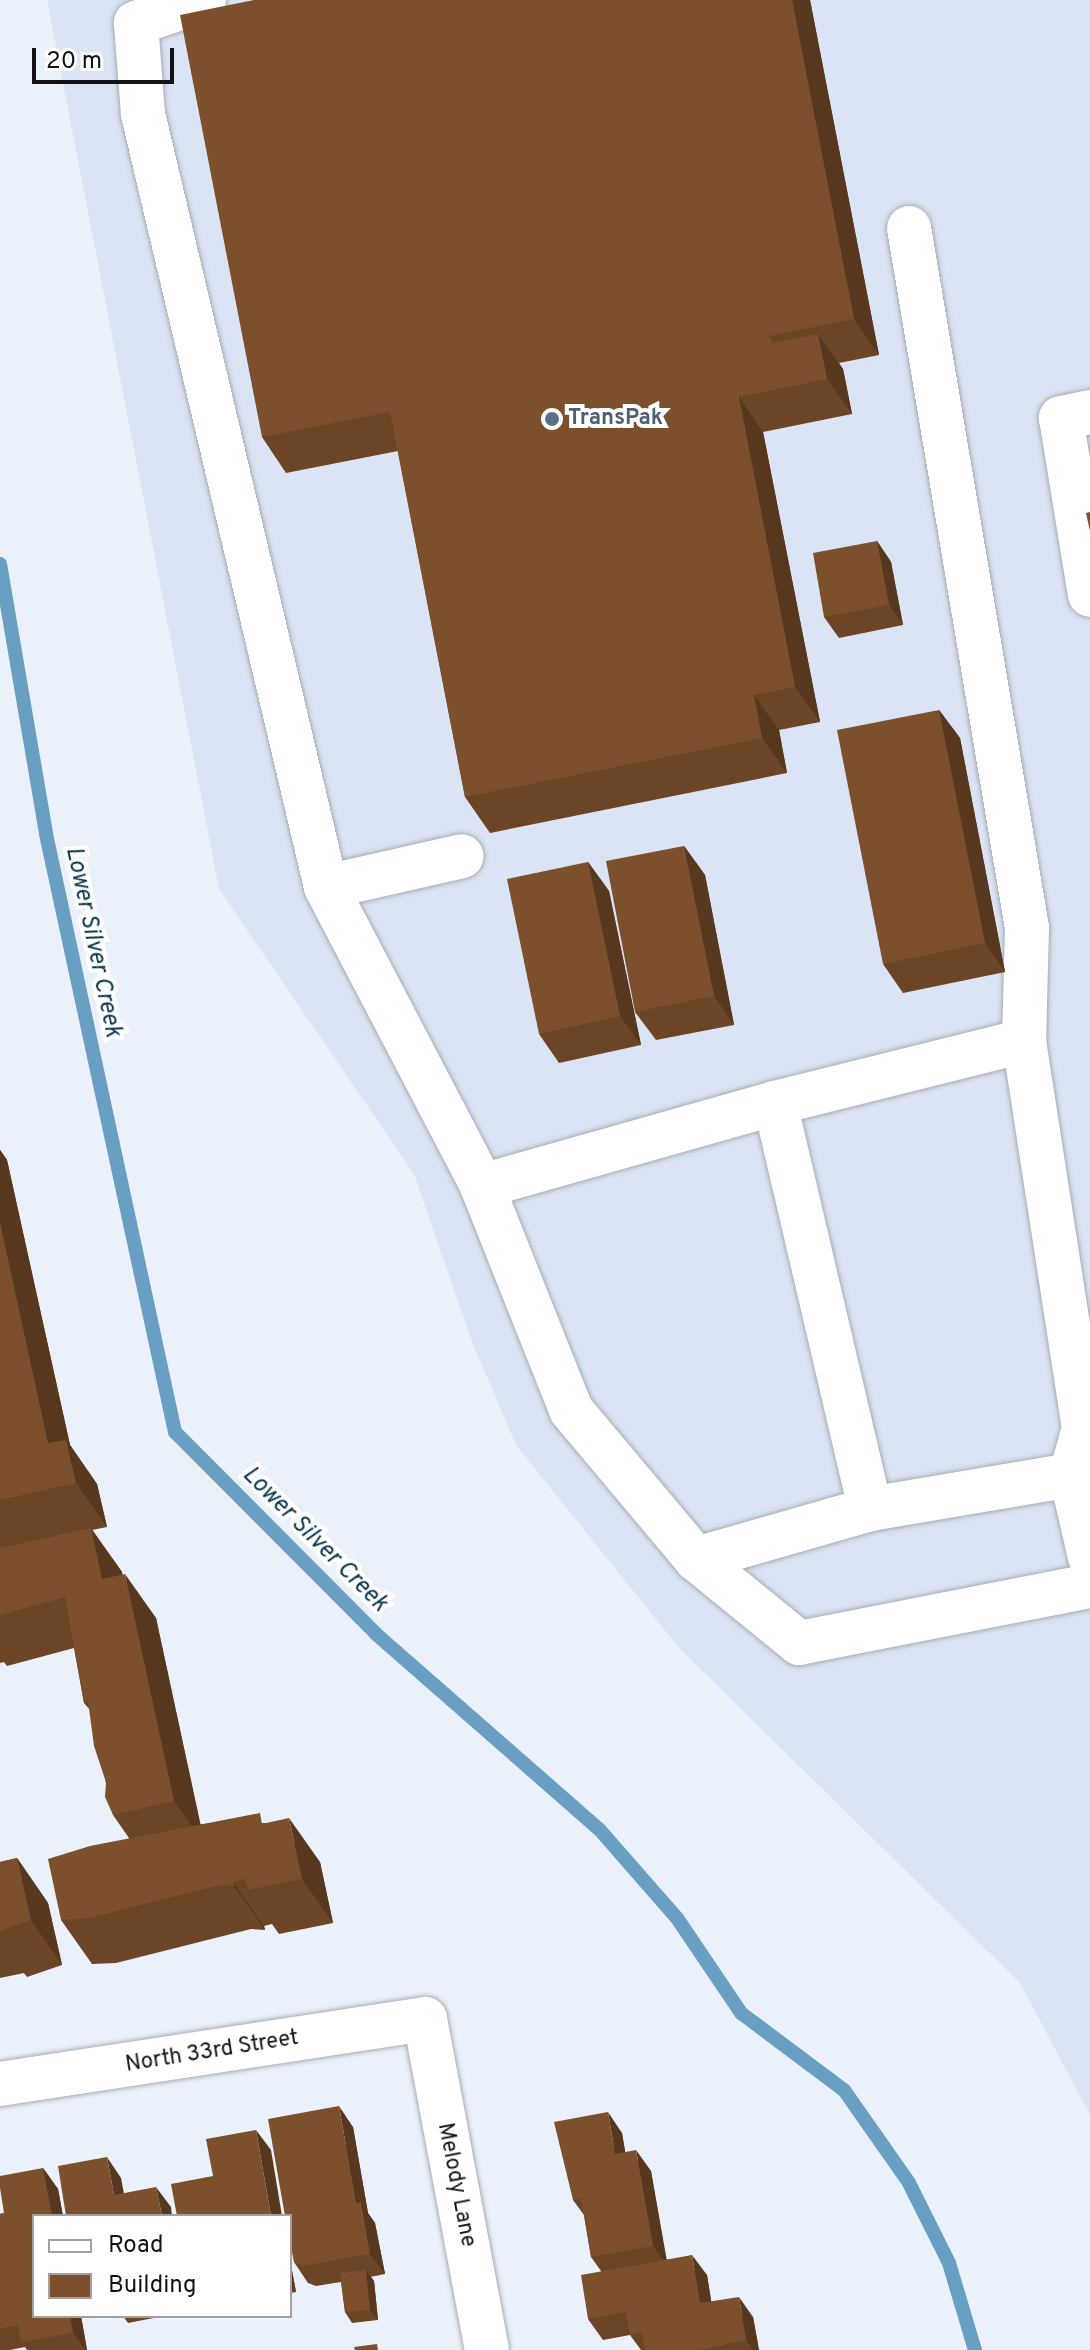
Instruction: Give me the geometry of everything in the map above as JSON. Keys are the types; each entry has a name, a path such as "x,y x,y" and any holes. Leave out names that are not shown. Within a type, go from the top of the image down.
{"street":[{"path":"204,0 136,23 143,114 326,887 482,1186 571,1410 696,1559 799,1643 1090,1586"},
{"path":"909,228 1027,928 1024,1041 1084,1428 1071,1475 1090,1557"},
{"path":"1090,412 1061,418 1090,595"},
{"path":"326,887 462,856"},
{"path":"482,1186 775,1103 1024,1041"},
{"path":"775,1103 870,1509"},
{"path":"696,1559 870,1509 1071,1475"},
{"name":"North 33rd Street","path":"0,2084 425,2019"},
{"name":"Melody Lane","path":"425,2019 487,2350"}],"shaded area":[{"path":"47,0 1090,0 1090,2115 1020,1983 680,1649 516,1445 472,1342 414,1174 219,889"}],"building":[{"name":"TransPak","path":"254,0 792,0 854,319 770,336 772,343 818,334 827,379 739,397 795,687 754,695 762,738 465,797 390,412 262,437 180,15"},
{"path":"877,541 889,605 824,617 813,553"},
{"path":"939,710 985,943 883,964 837,730"},
{"path":"684,846 714,996 635,1012 606,861"},
{"path":"588,862 620,1016 539,1034 507,879"},
{"path":"0,1223 48,1443 66,1440 76,1483 0,1500"},
{"path":"91,1528 102,1579 125,1574 174,1801 113,1815 105,1797 106,1782 94,1746 88,1701 84,1703 65,1597 0,1615 0,1548"},
{"path":"260,1813 262,1824 289,1818 302,1879 248,1890 245,1879 233,1882 234,1886 220,1885 85,1919 61,1920 48,1859 90,1846"},
{"path":"17,1858 31,1920 0,1931 0,1862"},
{"path":"339,2106 356,2203 361,2202 370,2254 302,2266 294,2262 292,2214 285,2214 268,2119"},
{"path":"608,2112 615,2154 636,2150 653,2246 591,2257 581,2198 573,2200 554,2122"},
{"path":"256,2130 271,2214 177,2214 171,2184 213,2176 206,2139"},
{"path":"107,2157 114,2195 156,2187 162,2214 66,2214 58,2166"},
{"path":"43,2168 52,2214 32,2214 32,2318 70,2318 73,2333 21,2342 18,2325 0,2329 0,2214 4,2213 0,2176"},
{"path":"692,2255 700,2303 739,2297 746,2340 699,2350 645,2350 642,2333 630,2335 626,2312 588,2319 581,2275"},
{"path":"366,2270 370,2310 345,2312 340,2273"},
{"path":"377,2344 378,2350 355,2350 354,2347"}],"waterway":[{"name":"Lower Silver Creek","path":"0,564 46,834 175,1432 376,1634 599,1829 677,1918 741,2013 844,2090 909,2183 949,2263 975,2350"}],"place":[{"name":"TransPak","path":"552,419"}]}
